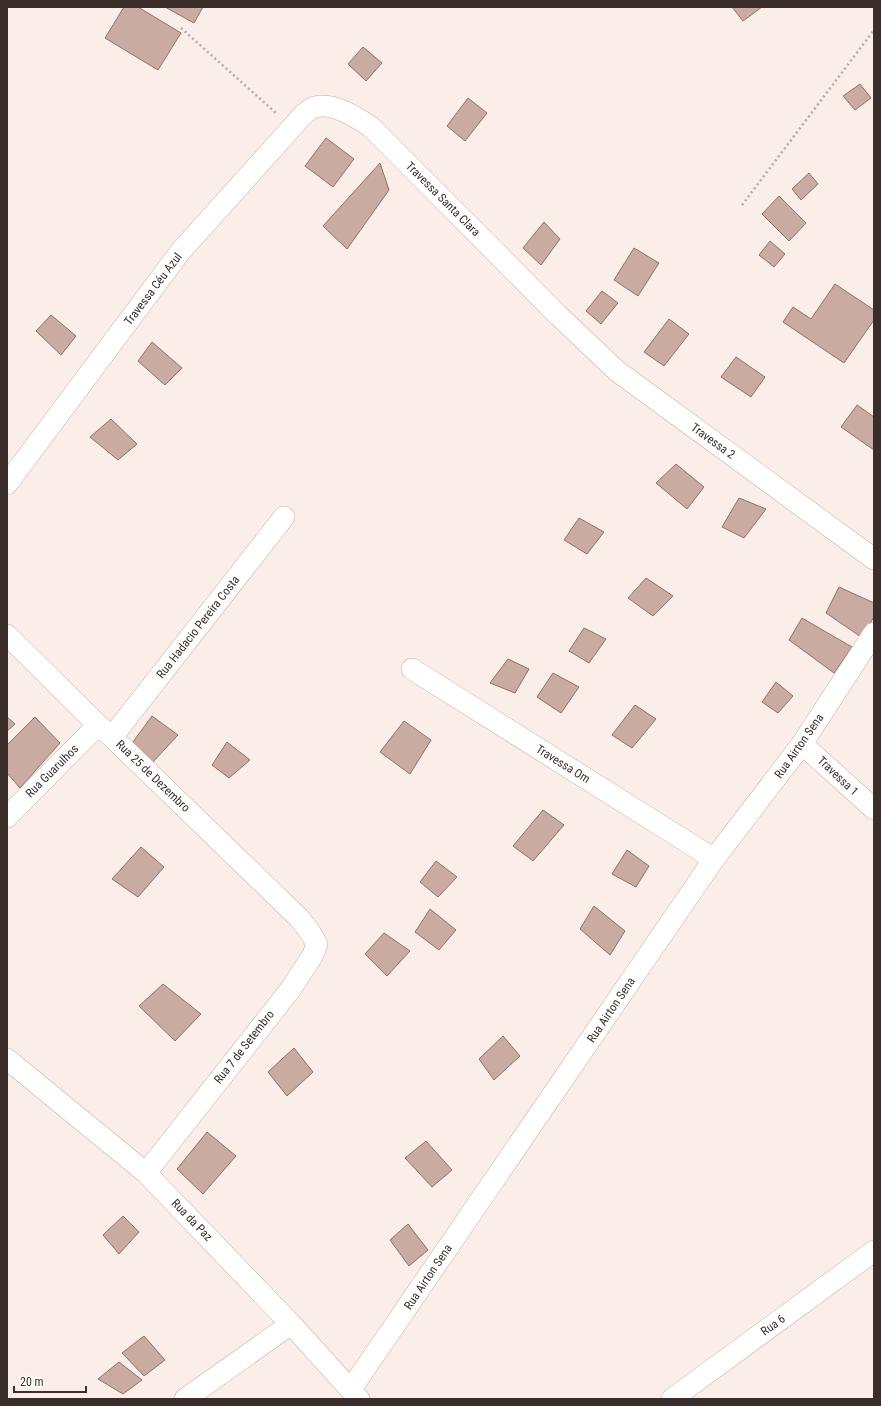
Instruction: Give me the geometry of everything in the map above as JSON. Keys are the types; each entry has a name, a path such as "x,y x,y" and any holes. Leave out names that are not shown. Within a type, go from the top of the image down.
{"street":[{"name":"Travessa Céu Azul","path":"7,484 180,252 304,114 315,107"},
{"name":"Travessa Santa Clara","path":"315,107 327,107 348,112 371,127 559,316"},
{"name":"Travessa 2","path":"559,316 617,371 874,559"},
{"name":"Rua Hadacio Pereira Costa","path":"105,731 284,517"},
{"name":"Rua Airton Sena","path":"355,1394 714,859 802,744 874,633"},
{"name":"Rua 25 de Dezembro","path":"7,635 298,918"},
{"name":"Travessa Om","path":"412,669 714,859"},
{"name":"Rua Guarulhos","path":"7,817 105,731"},
{"name":"Travessa 1","path":"802,744 874,809"},
{"name":"Rua 7 de Setembro","path":"146,1173 290,990 313,955 316,941 298,918"},
{"name":"Rua da Paz","path":"7,1059 146,1173 291,1324 355,1394"},
{"name":"Rua 6","path":"672,1399 874,1251"},
{"path":"185,1399 291,1324"}],"path":[{"path":"181,28 292,127"},
{"path":"742,205 874,30"}],"building":[{"path":"124,7 138,7 181,33 158,70 105,38"},
{"path":"165,7 203,7 194,23"},
{"path":"732,7 762,7 743,21"},
{"path":"363,47 382,63 366,81 348,64"},
{"path":"860,84 871,98 855,110 843,96"},
{"path":"468,98 487,113 465,141 447,126"},
{"path":"326,138 354,159 333,187 305,166"},
{"path":"380,163 389,190 347,249 323,226"},
{"path":"809,173 818,184 801,200 792,189"},
{"path":"779,196 806,223 789,241 762,214"},
{"path":"544,222 560,239 541,265 523,248"},
{"path":"770,241 785,254 774,267 759,255"},
{"path":"634,248 659,263 638,296 614,280"},
{"path":"835,284 874,310 874,320 844,363 783,322 793,307 811,319"},
{"path":"602,291 618,303 601,324 586,311"},
{"path":"51,315 76,336 61,355 36,331"},
{"path":"669,319 689,334 664,366 644,352"},
{"path":"152,342 182,368 165,385 138,361"},
{"path":"736,357 765,377 751,397 721,377"},
{"path":"857,405 874,417 874,450 841,427"},
{"path":"111,419 137,444 118,460 90,437"},
{"path":"676,464 704,487 687,509 656,483"},
{"path":"739,498 766,509 744,538 722,527"},
{"path":"579,518 604,532 587,554 564,540"},
{"path":"646,578 673,596 653,616 628,598"},
{"path":"839,587 874,603 874,617 861,637 826,613"},
{"path":"802,618 852,647 834,673 789,640"},
{"path":"584,628 606,639 589,663 569,651"},
{"path":"508,659 529,669 515,693 490,683"},
{"path":"553,673 579,687 561,713 537,697"},
{"path":"776,682 793,696 778,713 762,702"},
{"path":"635,705 656,719 632,748 612,735"},
{"path":"152,716 178,735 152,763 130,746"},
{"path":"7,717 15,724 7,731"},
{"path":"35,717 60,743 20,788 7,773 7,745"},
{"path":"404,721 431,740 410,774 380,752"},
{"path":"227,742 250,760 229,778 212,765"},
{"path":"543,810 564,825 533,861 513,846"},
{"path":"141,847 164,867 138,897 112,879"},
{"path":"627,850 649,866 636,887 612,874"},
{"path":"436,861 457,877 438,897 420,882"},
{"path":"594,906 625,931 610,955 580,929"},
{"path":"430,909 456,930 439,950 415,932"},
{"path":"384,933 410,951 387,976 365,954"},
{"path":"163,984 201,1014 175,1041 139,1006"},
{"path":"503,1036 520,1056 494,1080 479,1059"},
{"path":"294,1048 313,1072 287,1096 268,1072"},
{"path":"207,1132 236,1156 203,1194 177,1169"},
{"path":"426,1141 452,1170 432,1187 405,1158"},
{"path":"123,1216 139,1232 119,1254 103,1235"},
{"path":"408,1224 428,1250 409,1266 390,1240"},
{"path":"144,1336 165,1360 144,1376 122,1353"},
{"path":"119,1362 142,1380 123,1394 98,1379"}]}
